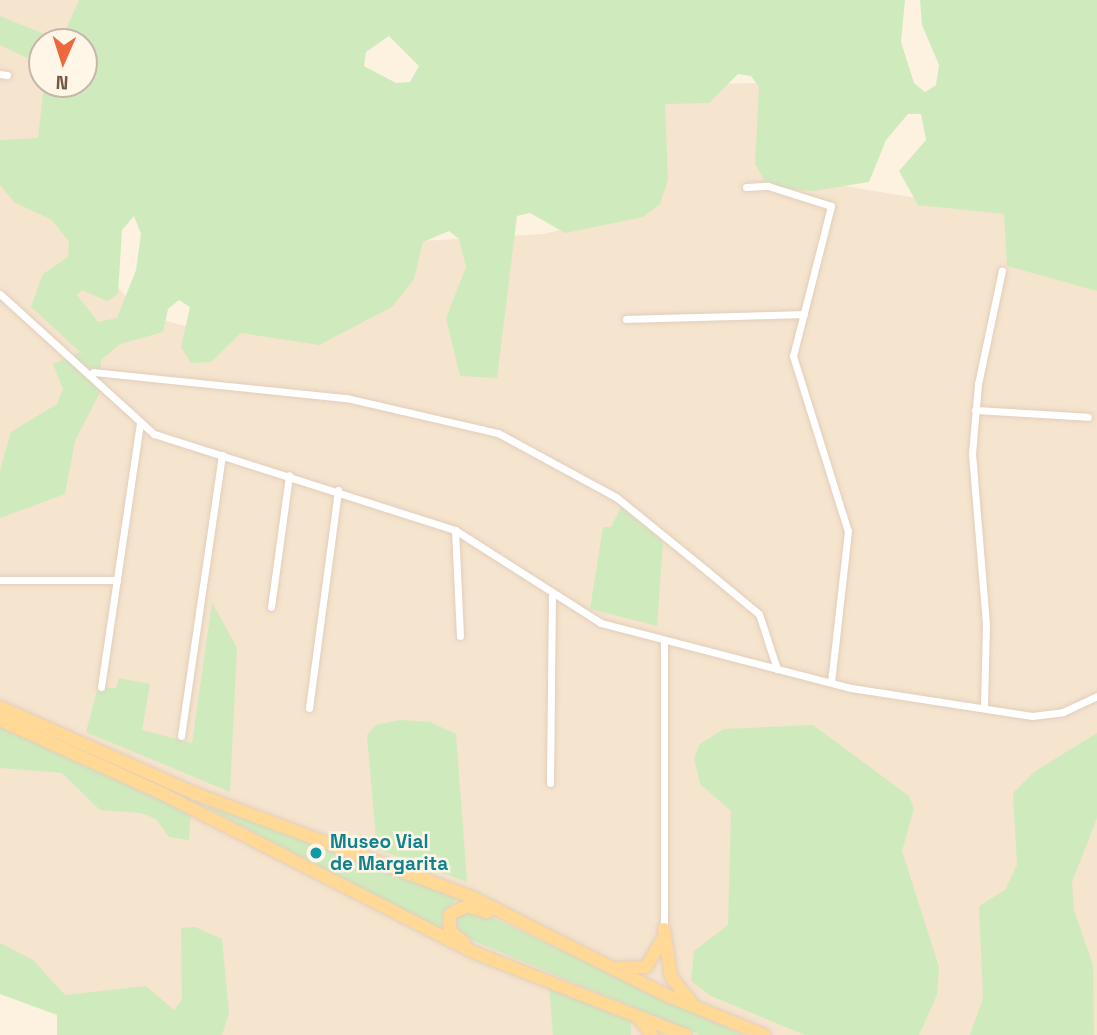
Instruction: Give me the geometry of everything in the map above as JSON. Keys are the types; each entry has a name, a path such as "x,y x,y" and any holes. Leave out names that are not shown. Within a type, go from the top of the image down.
{"main road":[{"path":"0,707 196,794 472,897 699,1009 764,1035"},
{"path":"0,720 165,794 461,946 685,1035"},
{"path":"537,976 454,936 450,914 475,907 587,955"},
{"path":"612,967 646,967 664,929"},
{"path":"664,929 671,977 699,1009"},
{"path":"632,1012 652,1035"}],"street":[{"path":"746,187 768,186 831,206 793,356 848,531 831,682"},
{"path":"984,706 975,410 1002,270"},
{"path":"0,294 92,372 140,424 222,455 338,490 455,530 552,596 601,623 664,643 831,682 1047,716 1097,696"},
{"path":"626,319 804,314"},
{"path":"92,372 346,398 498,433 616,496 707,571 758,614 777,668"},
{"path":"975,410 1088,417"},
{"path":"101,687 140,424"},
{"path":"181,736 222,455"},
{"path":"271,607 289,475"},
{"path":"309,708 338,490"},
{"path":"455,530 460,636"},
{"path":"0,580 117,580"},
{"path":"550,783 552,596"},
{"path":"664,643 664,929"}],"shaded area":[{"path":"0,0 106,0 83,28 28,28 28,98 62,98 97,263 141,314 185,326 250,318 370,244 544,234 625,213 639,85 763,83 761,172 1018,215 1097,255 1097,1035 184,1035 0,980"}],"green space":[{"path":"79,0 905,0 901,42 914,83 925,92 936,85 939,65 922,25 920,0 1097,0 1097,291 1007,266 1004,214 918,205 899,171 926,140 921,114 908,114 886,140 869,182 812,191 768,186 755,164 759,87 751,76 738,74 709,103 665,104 668,180 660,204 643,217 565,233 530,213 517,216 497,378 460,376 446,318 466,267 459,239 449,231 423,242 414,279 392,307 319,345 241,333 211,362 191,363 181,347 190,307 179,300 168,309 163,332 120,344 101,360 99,394 75,441 65,494 0,518 0,470 11,432 57,404 63,389 53,364 80,352 31,307 43,274 68,257 69,242 52,220 14,202 0,185 0,140 38,138 42,98 98,98 98,28 67,28","holes":["389,36 419,66 410,82 396,83 364,66 366,52","134,216 141,234 136,270 117,318 98,322 77,295 82,290 107,301 118,294 122,230"]},
{"path":"0,16 29,28 28,58 0,45"},
{"path":"621,507 663,542 657,626 590,609 603,527 611,527"},
{"path":"212,602 237,648 230,792 86,732 98,687 116,688 119,678 150,684 142,730 192,743"},
{"path":"400,720 430,722 456,734 467,882 377,849 367,735 376,725"},
{"path":"0,724 191,811 189,840 169,837 156,819 141,813 100,810 62,773 0,768"},
{"path":"813,725 909,796 914,809 902,851 939,967 937,995 919,1035 805,1035 711,996 691,981 694,951 728,925 731,811 700,784 694,758 700,744 724,729"},
{"path":"1097,733 1097,818 1072,882 1074,910 1093,965 1094,1035 970,1035 983,998 979,906 1005,890 1017,865 1013,793 1034,772"},
{"name":"Museo Vial de Margarita","path":"163,785 457,898 443,914 442,930"},
{"name":"Museo Vial de Margarita","path":"457,911 478,911 743,1035 700,1035 462,936 453,918"},
{"path":"195,927 222,939 229,1013 222,1035 57,1035 57,1015 0,994 0,943 33,960 65,995 146,986 174,1010 182,999 181,928"},
{"path":"549,985 631,1020 631,1035 553,1035"}],"place":[{"name":"Museo Vial de Margarita","path":"316,853"}]}
